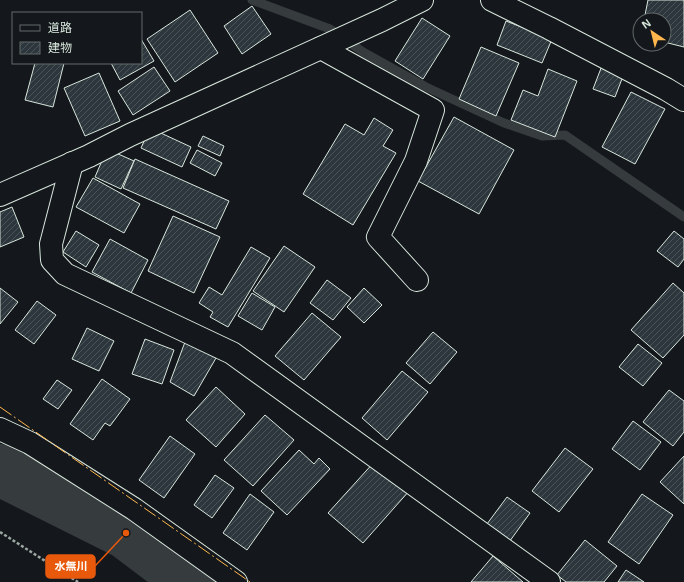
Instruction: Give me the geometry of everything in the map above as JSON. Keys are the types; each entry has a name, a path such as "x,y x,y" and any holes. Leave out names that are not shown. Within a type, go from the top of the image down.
{"street":[{"path":"0,195 382,20 422,0"},
{"path":"492,0 660,85 684,100"},
{"path":"321,48 433,110 416,161 378,237 417,280"},
{"path":"72,163 51,244 52,260 65,274 232,353 549,582"},
{"path":"0,430 30,443 134,509 236,582"}],"path":[{"path":"0,532 78,582"}],"building":[{"path":"648,0 684,0 684,47 672,44 672,12 646,12"},
{"path":"252,6 271,34 242,54 224,26"},
{"path":"190,10 218,53 175,82 147,39"},
{"path":"422,18 450,36 423,79 395,61"},
{"path":"506,21 552,39 542,63 497,45"},
{"path":"142,41 154,61 120,80 112,64 142,64"},
{"path":"481,47 519,63 496,116 459,99"},
{"path":"603,63 625,71 615,97 593,89"},
{"path":"35,64 64,64 53,107 25,100"},
{"path":"154,67 170,91 133,115 118,91"},
{"path":"548,69 577,81 555,137 511,120 523,90 538,96"},
{"path":"99,73 120,121 85,136 64,88"},
{"path":"631,92 665,109 635,164 602,147"},
{"path":"454,117 514,150 479,214 418,181"},
{"path":"374,118 393,130 383,146 396,153 353,225 303,194 345,124 364,135"},
{"path":"150,128 191,147 182,167 141,148"},
{"path":"203,136 224,146 220,156 198,146"},
{"path":"107,149 134,161 121,189 95,177"},
{"path":"197,150 222,163 215,176 190,163"},
{"path":"135,159 229,201 216,229 123,188"},
{"path":"93,178 140,204 124,233 76,207"},
{"path":"12,207 24,237 0,247 0,212"},
{"path":"173,216 220,237 194,293 148,271"},
{"path":"76,231 99,245 86,267 63,252"},
{"path":"674,231 684,239 684,259 678,267 657,251"},
{"path":"110,239 148,260 131,293 92,272"},
{"path":"284,246 315,267 284,312 253,291"},
{"path":"251,247 270,258 228,327 210,317 213,312 199,303 209,287 222,295"},
{"path":"327,280 351,298 333,320 310,303"},
{"path":"673,283 684,293 684,335 663,358 631,330"},
{"path":"0,288 18,302 0,324"},
{"path":"364,288 382,305 364,323 347,307"},
{"path":"252,293 275,307 262,330 238,316"},
{"path":"37,301 56,315 34,344 15,330"},
{"path":"312,313 341,337 304,380 275,356"},
{"path":"87,328 114,341 99,371 72,359"},
{"path":"433,332 457,352 430,384 406,363"},
{"path":"145,339 174,350 162,384 132,374"},
{"path":"185,342 216,358 194,396 170,382"},
{"path":"638,344 662,363 643,386 619,367"},
{"path":"402,371 428,392 387,440 362,418"},
{"path":"102,379 130,399 110,426 105,423 93,440 70,424"},
{"path":"57,380 72,390 58,409 43,399"},
{"path":"216,387 245,414 216,447 186,420"},
{"path":"669,390 684,401 684,432 673,446 643,422"},
{"path":"265,415 294,440 253,486 224,460"},
{"path":"633,421 661,442 640,470 612,449"},
{"path":"170,436 195,454 164,498 139,480"},
{"path":"565,448 593,469 559,512 532,491"},
{"path":"299,450 314,464 319,458 330,469 287,515 261,491"},
{"path":"684,456 684,504 660,482"},
{"path":"376,460 410,490 363,543 328,513"},
{"path":"215,475 234,488 212,518 194,505"},
{"path":"250,494 274,512 247,550 223,533"},
{"path":"642,494 673,515 639,564 608,542"},
{"path":"507,497 530,513 507,545 484,528"},
{"path":"585,540 617,566 604,582 566,582 557,575"},
{"path":"493,556 523,582 471,582"},
{"path":"626,570 644,582 618,582"}],"waterway":[{"path":"252,0 330,29 363,52 426,87 504,123 542,136 565,135 684,217"},
{"path":"0,470 126,533 191,582"}],"power":[{"path":"0,407 250,582"}],"place":[{"name":"水無川","path":"126,533"}]}
